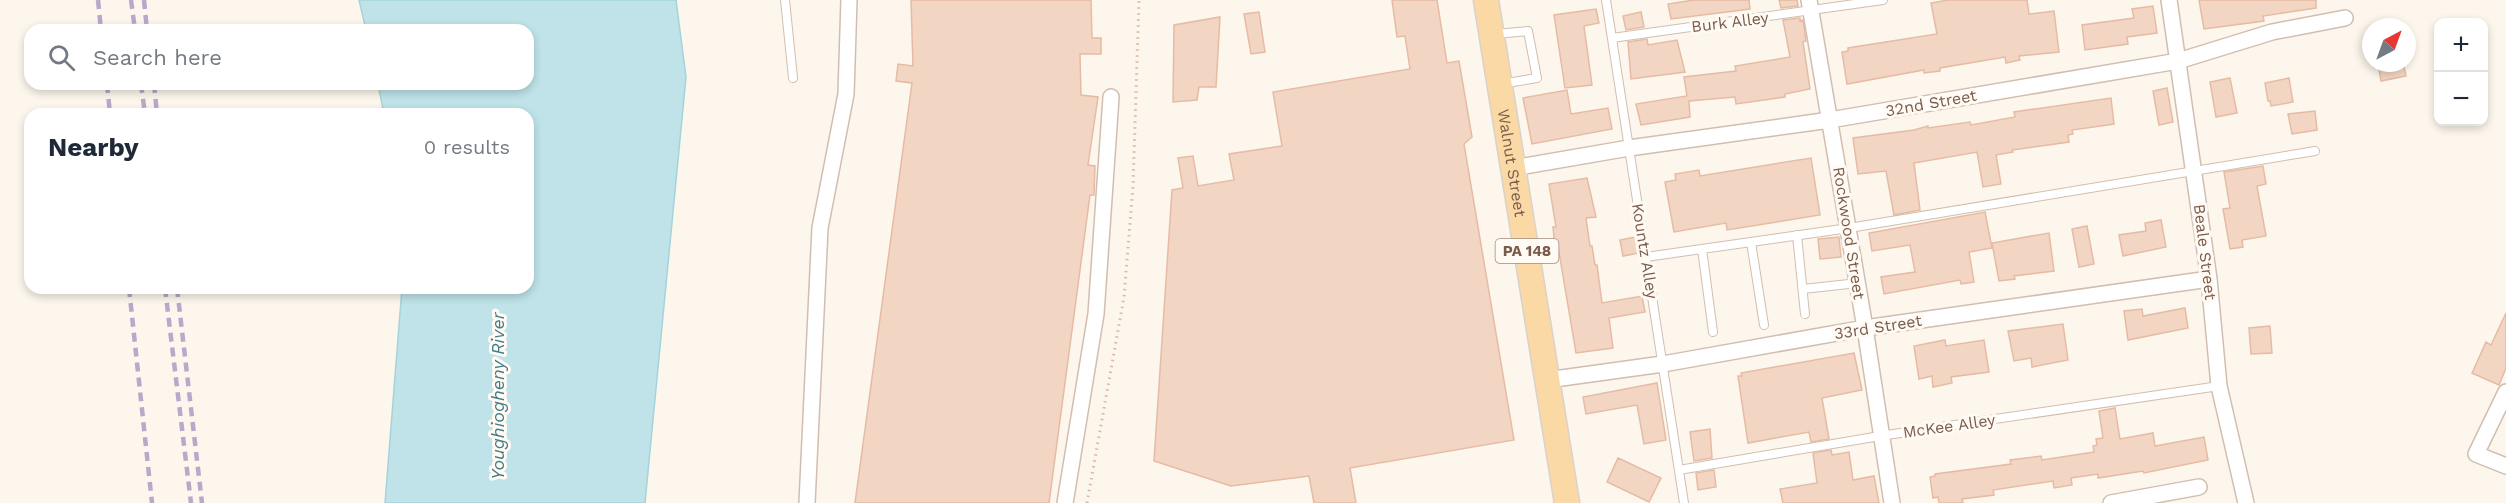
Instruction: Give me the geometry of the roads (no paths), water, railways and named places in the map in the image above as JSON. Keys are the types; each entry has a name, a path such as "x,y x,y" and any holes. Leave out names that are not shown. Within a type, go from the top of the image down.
{"main road":[{"name":"Walnut Street","path":"1486,0 1566,503"}],"street":[{"path":"807,503 820,228 846,94 849,0"},
{"name":"Beale Street","path":"2169,0 2210,279 2219,386 2246,503"},
{"name":"Rockwood Street","path":"1810,6 1849,228 1892,503"},
{"name":"32nd Street","path":"1513,168 1629,148 1830,120 2178,61 2272,32 2345,18"},
{"path":"1065,503 1096,314 1112,98"},
{"name":"33rd Street","path":"1547,380 1663,364 1865,328 2210,279"},
{"path":"2506,392 2476,454 2506,466"},
{"path":"2111,503 2199,487"}],"lane":[{"path":"785,0 793,78"},
{"name":"Kountz Alley","path":"1606,0 1684,503"},
{"name":"Burk Alley","path":"1612,38 1810,6 1883,0"},
{"path":"1492,34 1528,31 1537,78 1500,84"},
{"path":"1646,257 1849,228 2315,151"},
{"path":"1797,235 1805,314"},
{"path":"1751,242 1764,325"},
{"path":"1702,249 1713,332"},
{"path":"1803,289 1858,283"},
{"name":"McKee Alley","path":"1679,470 1880,436 2219,386"}],"water":[{"name":"Youghiogheny River","path":"359,0 676,0 686,77 645,503 385,503 402,294 534,294 534,108 383,108 379,90 534,90 534,24 365,24"}],"railway":[{"path":"98,0 100,24"},
{"path":"131,0 134,24"},
{"path":"144,0 146,24"},
{"path":"108,90 109,108"},
{"path":"142,90 144,108"},
{"path":"155,90 156,108"},
{"path":"130,294 152,503"},
{"path":"166,294 191,503"},
{"path":"178,294 202,503"}]}
